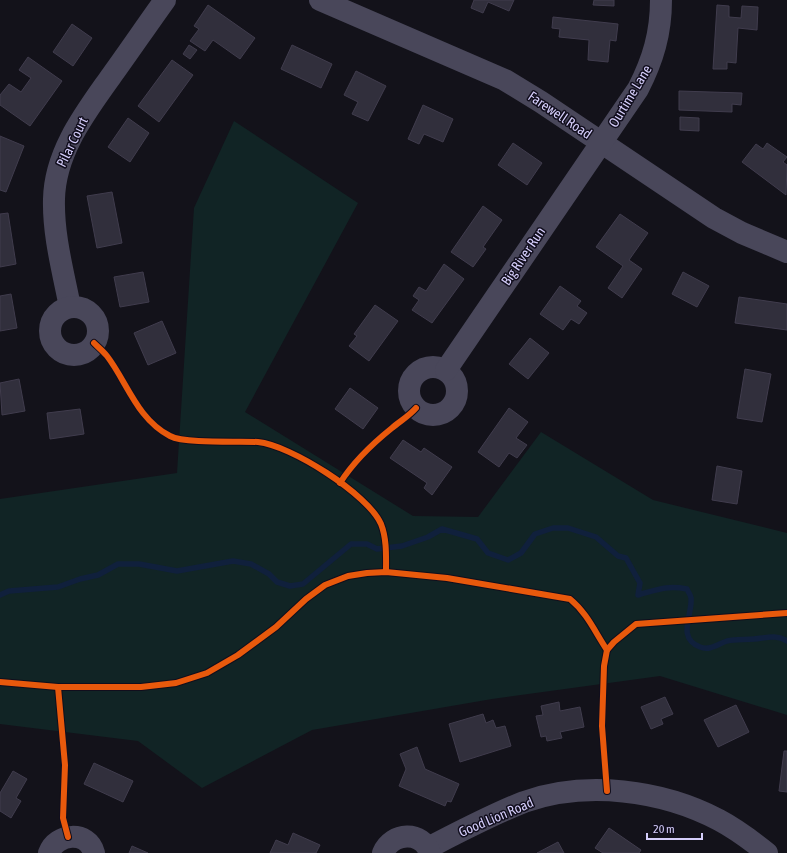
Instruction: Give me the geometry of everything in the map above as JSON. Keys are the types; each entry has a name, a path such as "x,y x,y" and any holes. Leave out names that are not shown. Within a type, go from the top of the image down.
{"street":[{"name":"Pilar Court","path":"70,307 54,226 54,197 58,170 67,146 79,123 165,0"},
{"name":"Farewell Road","path":"320,0 505,80 541,102 714,218 742,233 787,252"},
{"name":"Ourtime Lane","path":"601,142 638,89 649,67 656,45 661,20 661,0"},
{"name":"Big River Run","path":"446,370 601,142"},
{"name":"Good Lion Road","path":"383,853 386,847 394,839 404,836 421,840 429,851 466,828 525,802 551,796 591,791 638,793 692,808 720,820 767,853"},
{"path":"49,853 50,848 59,840 68,836 78,837 86,841 93,849 94,853"}],"green space":[{"path":"234,121 358,203 245,412 413,516 478,517 541,432 653,500 787,533 787,715 660,676 492,699 312,730 202,788 138,741 0,724 0,499 177,473 194,208"}],"building":[{"path":"474,0 514,0 509,11 488,2 483,13 471,8"},
{"path":"594,0 614,0 614,6 593,5"},
{"path":"208,5 255,38 240,59 213,40 205,51 190,41 199,29 194,26"},
{"path":"717,5 729,6 729,17 741,18 742,6 758,7 757,30 738,28 736,63 727,62 727,69 713,69"},
{"path":"553,17 618,24 616,41 610,40 608,62 588,60 589,40 559,37 560,29 552,28"},
{"path":"72,24 92,38 73,66 53,52"},
{"path":"189,45 197,50 190,59 183,54"},
{"path":"292,45 332,64 321,88 281,69"},
{"path":"28,57 62,81 30,126 0,105 0,95 9,84 21,92 31,78 19,70"},
{"path":"172,60 193,75 159,122 138,106"},
{"path":"356,71 386,86 368,121 352,114 358,102 344,95"},
{"path":"679,91 742,93 741,105 732,104 732,112 679,110"},
{"path":"423,105 453,119 443,142 424,134 419,144 408,139"},
{"path":"680,117 699,118 699,131 680,130"},
{"path":"128,118 149,133 130,162 108,147"},
{"path":"0,136 24,146 6,192 0,190"},
{"path":"513,143 542,163 527,185 498,165"},
{"path":"767,143 787,157 783,162 787,165 786,195 742,162 756,144 763,149"},
{"path":"112,192 122,243 97,248 87,196"},
{"path":"483,206 502,220 483,247 486,249 473,267 451,252"},
{"path":"8,213 16,264 0,267 0,214"},
{"path":"620,214 648,233 629,260 642,269 622,298 608,288 623,266 596,247"},
{"path":"444,264 464,279 432,323 412,310 419,300 413,296 419,287 426,291"},
{"path":"143,272 149,302 120,307 114,277"},
{"path":"683,272 709,286 697,307 672,294"},
{"path":"560,286 581,301 577,306 587,313 579,324 571,319 563,330 540,314"},
{"path":"11,294 17,328 0,331 0,296"},
{"path":"739,297 787,304 787,330 735,323"},
{"path":"375,305 398,321 369,361 349,346 357,336 354,334"},
{"path":"162,321 176,353 148,365 134,333"},
{"path":"530,338 549,353 528,379 509,364"},
{"path":"745,369 771,374 762,422 737,418"},
{"path":"19,379 25,411 2,415 0,383"},
{"path":"350,388 378,408 363,429 335,409"},
{"path":"509,408 528,422 516,438 527,445 517,458 509,453 499,467 478,452"},
{"path":"80,409 84,434 50,439 47,413"},
{"path":"403,440 421,452 424,448 452,467 432,495 424,488 427,483 390,458"},
{"path":"717,466 742,471 737,504 712,500"},
{"path":"665,697 673,714 661,719 663,724 651,729 641,707"},
{"path":"559,702 560,711 580,707 584,727 560,732 562,738 547,741 546,736 541,737 536,716 543,715 541,706"},
{"path":"736,705 749,732 718,747 704,720"},
{"path":"483,714 486,723 493,720 496,728 505,726 511,746 460,762 449,724"},
{"path":"417,747 425,769 459,784 451,802 447,801 445,806 399,786 406,769 400,754"},
{"path":"784,751 787,751 787,792 779,791"},
{"path":"94,763 133,781 123,802 84,784"},
{"path":"13,771 27,779 16,798 21,801 11,818 0,811 0,793"},
{"path":"609,828 641,850 639,853 603,853 595,848"},
{"path":"293,833 320,845 316,853 270,853 276,840 288,845"},
{"path":"558,842 564,853 537,853"},
{"path":"132,846 148,853 129,853"}],"waterway":[{"path":"0,595 9,591 58,587 80,579 98,575 118,564 139,564 177,571 233,561 251,564 269,574 277,582 290,586 303,584 351,544 367,544 377,549 402,546 428,537 442,529 477,539 488,553 508,560 521,553 535,534 553,528 568,528 596,537 618,556 626,558 640,583 638,595 667,588 687,589 691,596 687,632 693,643 700,647 711,648 730,640 771,637 787,641"}],"cycle path":[{"path":"94,343 107,356 141,410 149,420 170,436 177,439 187,440 212,442 258,442 272,445 308,461 345,486 361,499 373,512 381,524 385,542 386,572"},
{"path":"340,483 351,467 370,447 416,408"},
{"path":"0,682 58,687 141,687 176,683 207,673 238,655 276,627 306,599 325,585 348,576 367,573 386,572 447,578 570,599 581,610 607,650"},
{"path":"607,791 602,726 604,666 607,650 614,642 636,624 787,613"},
{"path":"58,687 65,765 63,818 68,837"}]}
